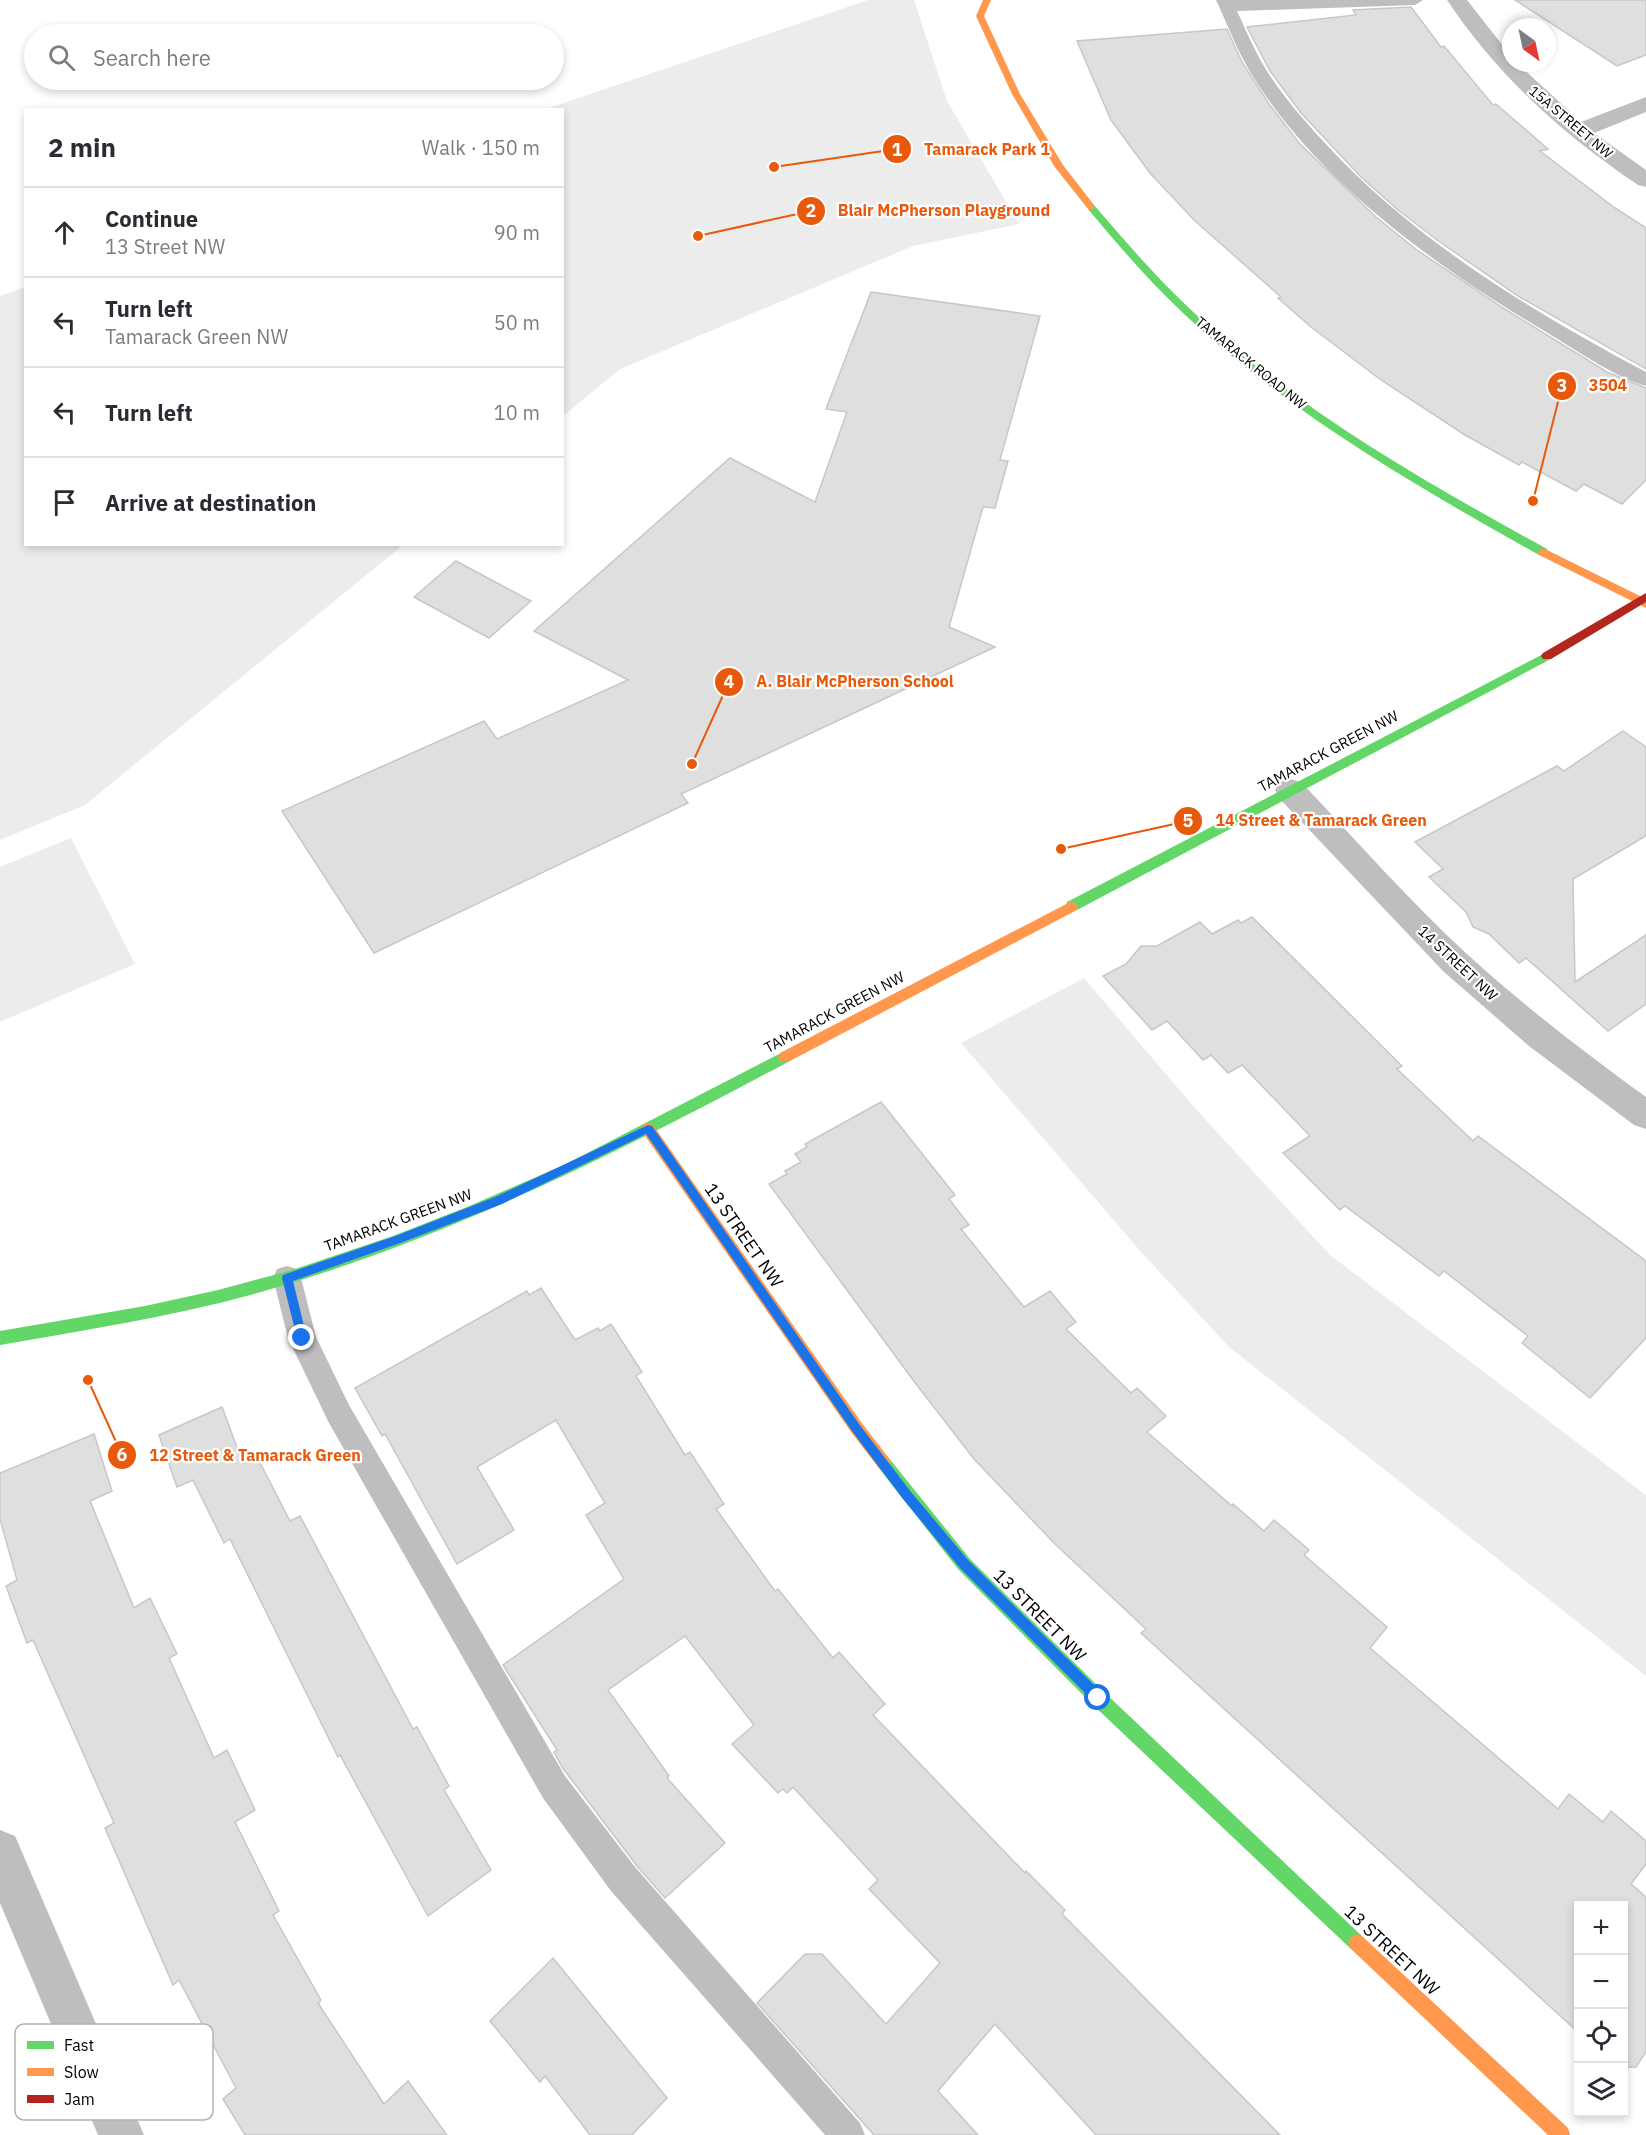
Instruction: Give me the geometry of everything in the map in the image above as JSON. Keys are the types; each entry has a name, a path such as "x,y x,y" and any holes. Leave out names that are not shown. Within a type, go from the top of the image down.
{"street":[{"name":"TAMARACK ROAD NW","path":"987,0 980,16 994,53 1048,150 1103,226 1178,303 1247,364 1301,405 1380,457 1551,557 1644,601"},
{"name":"15A STREET NW","path":"1457,0 1469,19 1510,68 1580,131 1646,180"},
{"path":"1580,131 1646,104"},
{"name":"TAMARACK GREEN NW","path":"0,1338 161,1309 287,1278 400,1239 498,1200 648,1129 1579,639 1644,601"},
{"name":"14 STREET NW","path":"1290,790 1401,909 1480,985 1587,1072 1646,1115"},
{"name":"13 STREET NW","path":"648,1129 856,1427 964,1564 1098,1698 1561,2135"},
{"path":"0,1851 71,2024"},
{"path":"114,2120 121,2135"}],"lane":[{"path":"1415,0 1225,3 1241,40 1272,89 1296,122 1350,180 1392,217 1462,270 1522,310 1646,380"},
{"path":"287,1278 302,1338 339,1414 554,1788 623,1879 848,2135"}],"shaded area":[{"path":"868,0 914,0 947,101 1019,224 913,246 620,369 564,415 564,108 549,108"},
{"path":"24,287 24,546 402,546 85,805 0,840 0,296"},
{"path":"71,838 135,964 0,1022 0,867"},
{"path":"1084,978 1194,1107 1330,1255 1646,1495 1646,1676 1229,1347 1141,1252 961,1043"}],"building":[{"path":"1515,0 1646,0 1646,55 1617,66 1556,27 1556,18 1543,18"},
{"path":"1411,7 1441,47 1444,46 1493,105 1496,104 1548,149 1540,151 1615,208 1646,228 1646,369 1518,296 1398,210 1361,177 1301,113 1270,71 1247,27 1356,15 1353,10"},
{"path":"1227,29 1242,62 1269,104 1300,144 1376,217 1417,250 1503,308 1607,372 1646,388 1646,480 1622,504 1584,484 1576,491 1522,462 1519,465 1465,435 1381,380 1311,327 1278,298 1281,297 1194,220 1150,173 1111,120 1077,41"},
{"path":"871,292 1040,316 1000,460 1008,461 995,508 983,507 949,627 995,647 681,794 688,803 374,953 282,811 484,721 497,739 628,680 534,631 730,458 815,502 847,412 826,409"},
{"path":"456,561 531,601 489,638 414,597"},
{"path":"1623,731 1646,747 1646,836 1573,879 1575,982 1646,935 1646,1004 1608,1031 1526,958 1519,963 1489,934 1473,927 1466,912 1429,877 1443,869 1415,842 1557,766 1564,771"},
{"path":"1252,917 1402,1066 1397,1069 1473,1141 1478,1136 1646,1261 1646,1338 1590,1398 1522,1343 1528,1336 1444,1271 1439,1276 1345,1206 1340,1210 1283,1153 1310,1136 1242,1065 1228,1073 1211,1055 1203,1060 1167,1021 1152,1030 1103,976 1126,964 1141,946 1157,946 1200,922 1212,934 1238,920 1241,923"},
{"path":"881,1102 955,1195 949,1199 969,1225 961,1229 1024,1307 1050,1291 1076,1322 1066,1329 1131,1393 1137,1388 1166,1416 1147,1432 1264,1531 1274,1520 1309,1550 1304,1555 1387,1627 1370,1648 1558,1809 1569,1794 1603,1822 1611,1811 1646,1841 1646,1864 1631,1884 1646,1897 1646,2052 1636,2067 1628,2067 1628,1901 1574,1901 1574,2028 1141,1633 1146,1629 1055,1544 974,1459 769,1184 787,1174 785,1171 801,1162 795,1154 807,1147 805,1144"},
{"path":"541,1288 575,1340 598,1328 600,1331 611,1324 642,1372 636,1376 685,1455 690,1452 724,1504 716,1509 775,1591 778,1589 833,1658 839,1652 885,1704 873,1715 1025,1873 1026,1871 1065,1910 1062,1914 1280,2135 1096,2135 995,2024 938,2091 978,2135 874,2135 757,2003 805,1954 822,1954 886,2024 940,1963 869,1889 878,1880 793,1787 787,1793 783,1789 778,1793 732,1744 754,1725 685,1636 608,1690 669,1776 667,1778 725,1843 665,1898 637,1866 562,1767 554,1752 557,1750 503,1665 624,1579 586,1515 605,1503 556,1420 477,1467 514,1530 457,1564 385,1434 382,1436 355,1388 527,1291 529,1295"},
{"path":"222,1407 243,1464 257,1457 290,1521 300,1516 413,1729 417,1727 449,1786 444,1790 491,1870 428,1916 340,1755 338,1757 230,1539 224,1543 193,1480 177,1487 159,1435"},
{"path":"94,1434 112,1491 90,1501 134,1608 150,1598 177,1654 169,1658 214,1758 227,1750 255,1810 235,1822 279,1911 273,1915 321,2000 318,2003 384,2104 408,2081 447,2135 245,2135 223,2099 236,2088 213,2044 213,2024 202,2024 179,1980 173,1985 105,1828 114,1823 33,1640 27,1643 6,1586 17,1580 0,1519 0,1473"},
{"path":"553,1958 667,2098 632,2135 590,2135 545,2076 540,2082 490,2021"}],"traffic: fast":[{"path":"1091,207 1137,261 1187,312 1241,359 1298,402 1419,482 1543,552"},
{"path":"1072,906 1547,656"},
{"path":"0,1338 218,1297 254,1288 394,1242 472,1212 571,1168 785,1057"},
{"path":"883,1462 964,1564 1098,1698 1357,1943"}],"traffic: slow":[{"path":"987,0 980,16 1016,94 1059,166 1091,207"},
{"path":"1543,552 1646,604"},
{"path":"785,1057 1072,906"},
{"path":"648,1129 856,1427 883,1462"},
{"path":"1357,1943 1561,2135"}],"traffic: jam":[{"path":"1547,656 1646,597"}],"place":[{"name":"Tamarack Park 1","path":"774,167"},
{"name":"Blair McPherson Playground","path":"698,236"},
{"name":"3504","path":"1533,501"},
{"name":"A. Blair McPherson School","path":"692,764"},
{"name":"14 Street & Tamarack Green","path":"1061,849"},
{"name":"12 Street & Tamarack Green","path":"88,1380"}],"route":[{"path":"302,1338 287,1278 400,1239 498,1200 648,1129 856,1427 907,1496 964,1564 1098,1698"}]}
